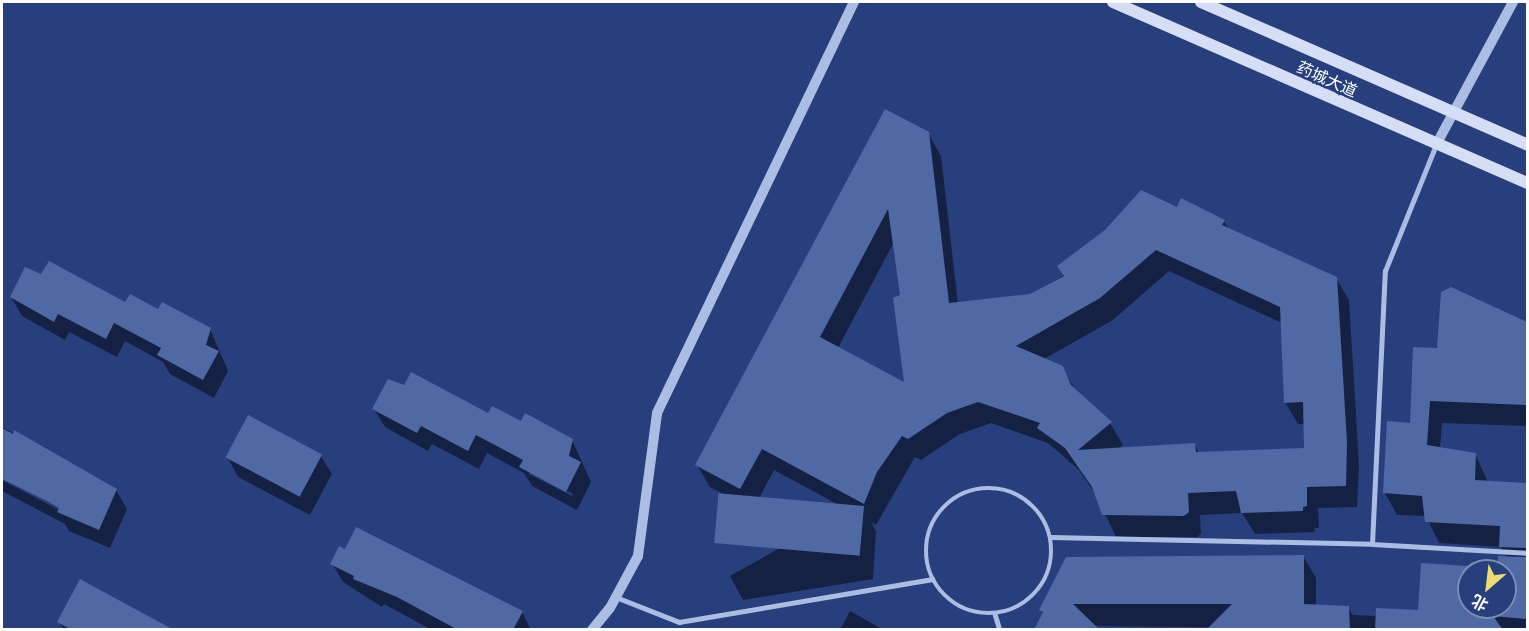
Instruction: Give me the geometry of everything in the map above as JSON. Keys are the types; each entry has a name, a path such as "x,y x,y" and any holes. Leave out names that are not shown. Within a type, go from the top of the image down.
{"main road":[{"name":"药城大道","path":"1113,2 1527,183"},
{"name":"药城大道","path":"1201,2 1527,145"}],"street":[{"path":"592,630 616,596 638,556 657,412 854,2"},
{"path":"1436,145 1513,2"}],"lane":[{"path":"1372,544 1385,271 1436,145"},
{"path":"997,488 1012,492 1037,510 1050,537 1050,567 1035,593 1010,610 995,614 966,609 952,602 932,579 926,550 930,527 942,508 967,491 997,488"},
{"path":"1050,537 1372,544 1527,553"},
{"path":"616,596 679,622 932,579"},
{"path":"995,614 999,630"}],"building":[{"path":"885,109 929,132 949,303 1030,294 1064,276 1057,266 1105,230 1141,190 1177,207 1181,198 1225,220 1222,225 1337,277 1347,442 1346,486 1307,487 1307,506 1303,507 1303,511 1241,513 1236,491 1188,493 1189,512 1184,516 1102,515 1092,487 1065,448 1037,428 1040,423 978,402 947,413 908,439 902,436 877,472 864,504 762,449 740,489 695,465","holes":["888,209 900,295 893,298 904,382 820,337","1156,250 1280,307 1284,403 1303,402 1304,448 1196,452 1195,443 1078,450 1112,422 1071,385 1063,366 1016,346 1100,298"]},
{"path":"49,261 125,302 130,294 158,309 162,302 211,328 206,345 219,351 203,380 157,355 161,348 114,323 106,339 58,314 54,322 10,297 25,267 41,274"},
{"path":"1451,287 1527,322 1527,405 1430,401 1427,445 1476,453 1475,480 1527,483 1527,548 1499,547 1500,526 1425,522 1422,496 1383,493 1387,421 1410,423 1413,347 1437,348 1441,292"},
{"path":"411,372 488,413 492,406 521,421 525,413 573,439 569,456 581,462 566,492 519,467 523,460 476,435 468,451 421,426 417,433 372,409 388,379 404,385"},
{"path":"248,415 322,454 300,497 225,457"},
{"path":"2,428 13,434 14,430 117,489 99,530 57,512 59,508 2,479"},
{"path":"719,493 864,506 860,556 714,543"},
{"path":"356,527 523,611 513,630 458,630 397,597 353,579 354,576 330,564 339,546 345,549"},
{"path":"1304,555 1304,604 1349,606 1350,630 1206,630 1232,604 1073,604 1100,630 1034,630 1043,612 1039,610 1066,557"},
{"path":"1498,556 1527,557 1527,619 1517,618 1517,559 1498,559"},
{"path":"1421,563 1457,565 1457,619 1495,619 1503,630 1375,630 1376,608 1418,610"},
{"path":"80,579 174,630 72,630 57,622"}]}
